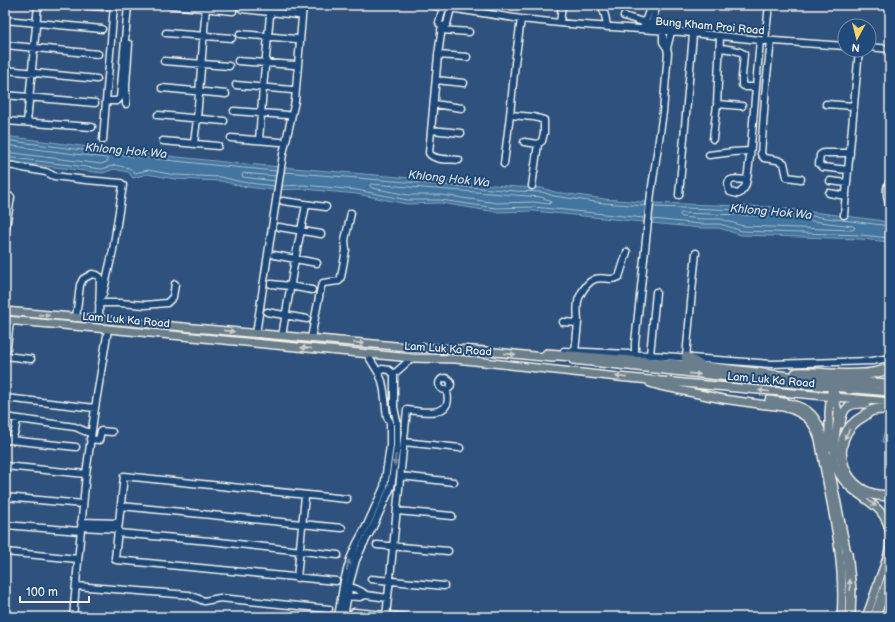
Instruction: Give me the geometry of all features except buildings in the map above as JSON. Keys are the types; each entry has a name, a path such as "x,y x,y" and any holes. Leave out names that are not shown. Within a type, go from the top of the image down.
{"highway":[{"path":"547,354 704,367 807,379 890,384"},
{"path":"686,357 704,367"},
{"path":"769,374 810,373 839,375 862,374 890,369"},
{"path":"849,389 864,386 890,388"},
{"path":"890,407 870,411 857,420 846,435 842,445 841,455 846,472 850,479 859,487 868,492 880,495 890,494"},
{"path":"866,415 890,413"},
{"path":"847,553 851,590 850,617"},
{"path":"875,617 890,576"}],"main road":[{"name":"Lam Luk Ka Road","path":"5,312 407,347 534,356 784,383 890,392"},
{"name":"Lam Luk Ka Road","path":"7,320 412,358 456,358 634,378 890,402"},
{"path":"534,356 547,354"},
{"path":"634,378 660,386 790,409 809,420 819,439 835,522 841,573 841,617"},
{"path":"783,393 784,383"},
{"path":"660,386 787,403 803,408 811,414 822,432 847,553 841,573"},
{"path":"833,484 828,445 828,422 829,405 833,397 834,388"},
{"path":"833,397 837,405 838,413 834,458 838,474 849,488 878,509 886,523 890,540 885,563 866,617"},
{"path":"836,438 841,426 843,413 849,407 861,404 890,407"},
{"path":"828,422 831,415 834,414 836,415 837,422"}],"street":[{"path":"27,122 38,5"},
{"path":"80,5 104,7"},
{"path":"103,140 114,5"},
{"path":"106,101 117,101 120,98 128,5"},
{"path":"126,104 126,84 132,5"},
{"path":"170,5 205,7 233,11"},
{"path":"259,140 271,5"},
{"path":"256,334 280,200 283,154 295,101 303,5"},
{"name":"Bung Kham Proi Road","path":"433,5 521,19 560,23 641,30 650,27 663,31 720,37 837,45"},
{"path":"560,23 562,5"},
{"path":"601,5 606,17 607,27"},
{"path":"641,30 651,5"},
{"path":"650,27 657,5"},
{"path":"769,5 766,41 766,84 761,154 763,158 777,160 784,163 787,177 801,179"},
{"path":"194,144 205,7"},
{"path":"443,7 439,23 441,29 429,153 430,156 441,159 458,160"},
{"path":"441,29 446,24 450,8"},
{"path":"242,9 298,15"},
{"path":"624,28 626,16 645,22 650,27 668,26"},
{"path":"504,164 521,19"},
{"path":"5,20 102,30"},
{"path":"441,29 469,32"},
{"path":"663,31 663,42 667,48"},
{"path":"635,354 650,197 663,112 668,53 667,48 671,32"},
{"path":"166,33 232,38"},
{"path":"240,34 296,39"},
{"path":"679,195 693,34"},
{"path":"713,139 717,104 720,37"},
{"path":"747,180 756,87 766,41"},
{"path":"5,45 98,54"},
{"path":"720,48 737,50 744,54 742,86 756,87"},
{"path":"877,48 890,49"},
{"path":"438,55 467,57"},
{"path":"844,215 858,58"},
{"path":"164,61 229,66"},
{"path":"238,61 294,65"},
{"path":"5,70 97,79"},
{"path":"436,80 464,83"},
{"path":"236,85 292,90"},
{"path":"162,88 226,94"},
{"path":"5,95 95,103"},
{"path":"434,104 462,108"},
{"path":"717,104 742,106"},
{"path":"826,104 854,106"},
{"path":"234,111 287,115"},
{"path":"158,115 224,120"},
{"path":"510,115 534,117 544,120 544,133 542,142 538,144 532,186"},
{"path":"5,121 92,127"},
{"path":"431,130 460,133"},
{"path":"231,138 280,142"},
{"path":"162,140 218,146"},
{"path":"524,142 538,144"},
{"path":"709,155 750,151"},
{"path":"848,170 822,167 819,164 820,155 823,153 850,153"},
{"path":"5,165 46,172 54,176 123,185 113,250 103,294 99,301"},
{"path":"830,180 847,183"},
{"path":"890,181 887,192 890,209"},
{"path":"829,193 846,196"},
{"path":"5,233 11,197"},
{"path":"280,200 326,207"},
{"path":"282,336 306,204"},
{"path":"311,338 323,282 339,281 341,277 346,250 345,240 351,213"},
{"path":"279,227 321,234"},
{"path":"575,352 578,323 578,299 588,283 596,279 604,278 612,280 619,277 627,252"},
{"path":"686,357 696,253"},
{"path":"274,255 317,263"},
{"path":"76,318 80,285 83,279 92,274 96,274 100,277 99,320"},
{"path":"99,301 145,305 167,304 173,297 175,284"},
{"path":"271,284 312,290"},
{"path":"650,355 656,292"},
{"path":"267,312 307,319"},
{"path":"7,320 5,356 31,359"},
{"path":"563,322 578,323"},
{"path":"73,617 86,474 108,329"},
{"path":"547,354 558,351 635,354 771,364 890,358"},
{"path":"338,617 345,596 350,587 356,560 375,516 388,469 390,422 387,417 382,381 367,354"},
{"path":"344,617 345,596 343,587 350,559 367,525 375,516 391,487 397,446 397,422 393,391 394,374 412,358"},
{"path":"378,372 382,369 390,370 394,374"},
{"path":"386,616 407,410 433,412 440,411 447,404 447,390"},
{"path":"384,391 393,391"},
{"path":"5,398 95,408"},
{"path":"387,417 395,414"},
{"path":"5,417 80,428 99,440 100,431 112,432"},
{"path":"8,440 13,436 17,419"},
{"path":"8,440 76,446"},
{"path":"404,442 460,448"},
{"path":"5,466 86,474"},
{"path":"336,581 118,561 115,558 124,476 305,496 346,499"},
{"path":"401,476 454,482"},
{"path":"297,578 305,496"},
{"path":"5,497 83,504"},
{"path":"121,506 342,528"},
{"path":"397,511 452,516"},
{"path":"5,525 81,526 118,529 165,536 338,555"},
{"path":"377,545 448,551"},
{"path":"5,552 78,559"},
{"path":"371,579 444,586"},
{"path":"76,586 189,595 204,601 220,598 330,609"},
{"path":"343,587 350,587 360,590 366,595"},
{"path":"345,596 360,597 366,595 388,598"},
{"path":"354,612 406,617"}],"water":[{"name":"Khlong Hok Wa","path":"5,136 111,150 234,163 542,188 555,192 604,199 654,203 772,207 877,220 890,223 890,242 861,239 741,235 719,228 701,228 534,211 496,212 441,203 407,204 357,194 304,189 272,190 241,186 221,181 175,179 147,174 133,178 128,172 114,169 103,173 5,161"},
{"path":"886,431 890,432 890,445 883,443 882,441"}]}
